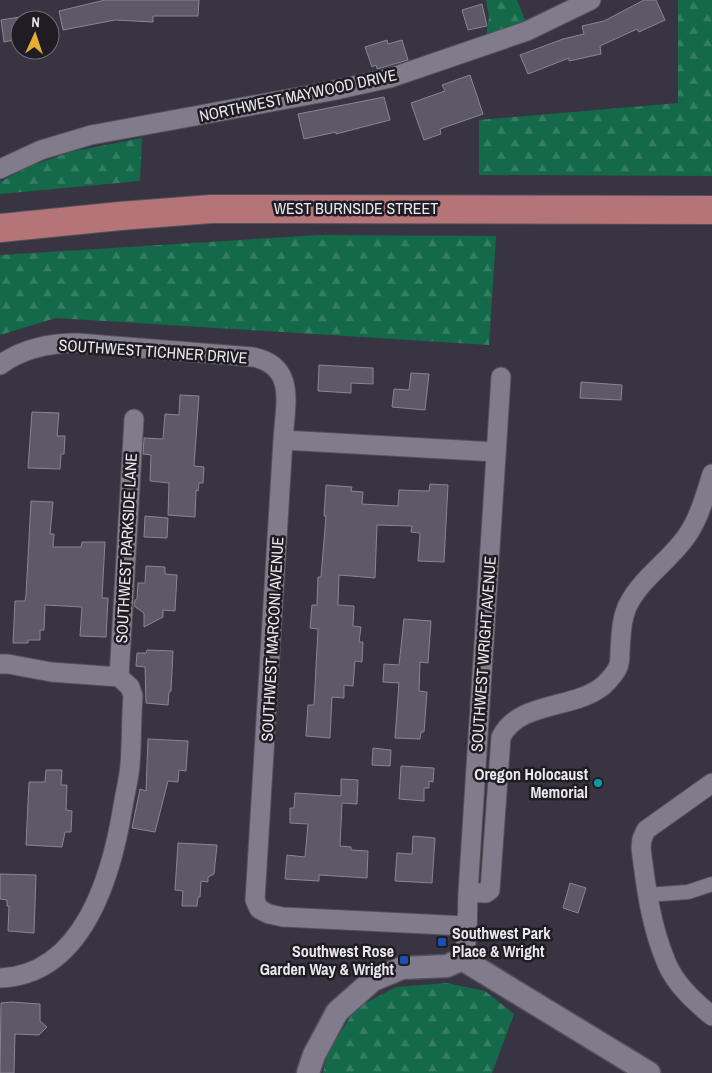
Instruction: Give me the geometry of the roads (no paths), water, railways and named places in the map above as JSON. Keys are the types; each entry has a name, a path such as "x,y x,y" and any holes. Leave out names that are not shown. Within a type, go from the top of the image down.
{"main road":[{"name":"WEST BURNSIDE STREET","path":"0,228 211,209 712,210"}],"street":[{"name":"NORTHWEST MAYWOOD DRIVE","path":"0,169 41,150 91,135 322,93 390,78 527,31 591,0"},
{"name":"SOUTHWEST TICHNER DRIVE","path":"0,365 14,356 32,349 50,344 70,343 253,357 267,361 278,369"},
{"name":"SOUTHWEST MARCONI AVENUE","path":"278,369 285,386 283,440 255,900 259,909 269,914 284,917 466,926"},
{"name":"SOUTHWEST WRIGHT AVENUE","path":"462,959 466,948 500,377"},
{"name":"SOUTHWEST PARKSIDE LANE","path":"119,677 134,419"},
{"path":"283,440 496,452"},
{"path":"468,892 486,893 490,890 502,737 505,731 512,722 530,713 586,695 604,685 614,673 619,666 628,605 636,592 685,539 697,520 712,474"},
{"path":"0,664 51,672 119,677 130,687 133,696 130,766 116,843 105,881 89,917 59,955 36,970 22,975 0,978"},
{"path":"712,783 646,830 641,848 651,917 668,965 681,986 712,1016"},
{"path":"647,895 688,892 712,884"},
{"path":"308,1073 314,1055 337,1012 373,980 402,968 448,966 462,959 649,1073"}],"place":[{"name":"Oregon Holocaust Memorial","path":"598,783"},
{"name":"Southwest Park Place & Wright","path":"442,942"},
{"name":"Southwest Rose Garden Way & Wright","path":"404,960"}]}
